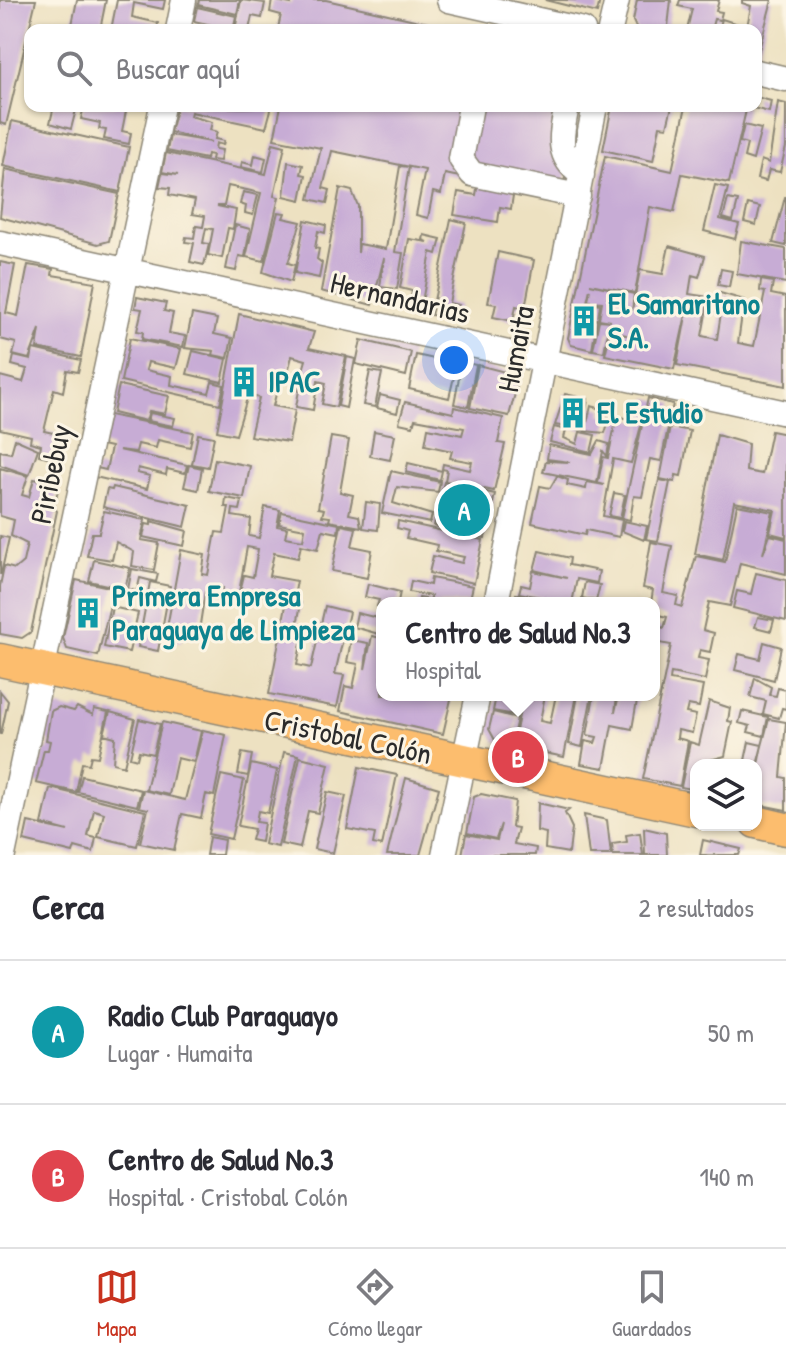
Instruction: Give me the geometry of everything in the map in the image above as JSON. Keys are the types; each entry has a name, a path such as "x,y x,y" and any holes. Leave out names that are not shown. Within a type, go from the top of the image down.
{"main road":[{"name":"Cristobal Colón","path":"0,660 690,809"},
{"path":"762,823 786,829"}],"street":[{"path":"179,24 184,0"},
{"path":"449,0 556,24"},
{"path":"611,24 617,0"},
{"path":"762,73 786,79"},
{"name":"Piribebuy","path":"3,855 161,112"},
{"path":"470,112 461,159 472,174 580,185"},
{"path":"566,112 561,147 580,185"},
{"name":"Humaita","path":"497,597 594,112"},
{"name":"Hernandarias","path":"0,243 786,413"},
{"path":"444,855 477,701"}],"building":[{"path":"0,0 36,0 30,24 24,24 24,50 6,125 0,123"},
{"path":"77,0 106,0 101,24 72,24"},
{"path":"117,0 165,0 163,9 134,3 132,17 158,24 112,24"},
{"path":"199,0 240,0 237,14 198,5"},
{"path":"241,0 265,3 262,18 252,16 250,24 236,24"},
{"path":"272,0 291,4 292,0 326,0 432,24 279,24 281,15 270,12"},
{"path":"545,0 600,0 597,13"},
{"path":"637,0 671,0 668,24 634,24"},
{"path":"680,0 719,0 716,11 722,12 720,20 714,19 713,24 688,24 692,9 678,6"},
{"path":"742,0 772,0 762,38 762,24 748,24 751,6 742,3"},
{"path":"197,7 236,16 234,24 194,21"},
{"path":"722,19 738,24 721,24"},
{"path":"762,99 771,101 769,112 762,110"},
{"path":"778,102 786,104 786,147 780,172 769,170 766,181 757,179 761,160 769,163"},
{"path":"53,112 75,112 71,129 50,123"},
{"path":"83,112 126,112 122,131 131,133 129,144 104,139 106,130 99,129 100,123 81,119"},
{"path":"175,112 191,112 190,116 212,122 210,130 217,132 215,139 224,141 223,145 216,143 215,149 222,150 220,161 211,160 212,155 207,154 206,159 167,151 170,135 211,142 170,132"},
{"path":"191,112 270,112 266,128"},
{"path":"280,112 578,112 561,198 514,188 511,209 500,207 498,222 454,215 458,192 476,195 478,183 497,185 445,174 441,194 433,192 428,218 416,215 425,170 332,151 323,188 330,190 327,203 309,199 321,148 274,139"},
{"path":"611,112 671,112 667,127 660,126 653,161 603,150"},
{"path":"685,112 746,112 729,183 682,174 674,212 650,207 635,293 590,284 634,294 632,311 640,270 663,274 669,246 705,256 699,277 692,275 689,294 709,297 702,336 717,339 721,313 712,310 717,292 744,300 738,343 754,346 765,292 760,291 761,280 773,282 771,294 786,297 786,386 677,365 687,310 674,369 605,355 610,334 627,335 608,332 604,352 593,350 599,320 611,321 599,319 602,302 588,301 590,289 587,302 600,304 598,319 591,319 597,320 592,350 571,345 568,338 605,156 672,171"},
{"path":"12,121 129,147 120,192 3,166"},
{"path":"744,125 761,129 753,160 744,157 747,144 740,142"},
{"path":"273,143 285,146 274,196 279,197 264,261 246,257 261,193 228,186 224,206 217,206 236,210 233,229 228,228 222,258 208,255 213,229 206,228 203,243 209,244 204,265 190,262 194,243 185,242 186,237 194,238 196,226 203,227 205,216 192,214 195,200 169,195 170,188 159,187 162,173 178,175 162,172 166,153 266,174"},
{"path":"255,155 266,158 263,172 241,167 242,162 253,165"},
{"path":"288,162 303,165 301,174 306,175 301,200 284,196"},
{"path":"400,166 409,167 395,252 403,253 397,289 380,287 384,258 372,305 321,291 340,188 352,191 358,206 358,253 359,244 386,249"},
{"path":"5,169 119,194 109,241 98,244 0,217"},
{"path":"715,185 728,188 720,219 739,224 735,239 704,231"},
{"path":"243,192 258,195 253,215 245,213 246,206 240,204"},
{"path":"786,197 786,246 773,243"},
{"path":"728,199 738,201 733,221 723,218"},
{"path":"748,204 760,207 756,225 744,222"},
{"path":"278,212 285,213 283,218 301,222 288,263 295,265 291,282 263,272"},
{"path":"451,219 466,223 449,303 459,305 456,320 431,315"},
{"path":"305,220 326,225 325,233 318,231 315,248 319,249 317,259 322,263 319,278 295,273"},
{"path":"235,225 250,229 245,257 239,256 236,271 226,269"},
{"path":"424,235 441,239 437,254 431,252 422,302 411,299 412,291 400,288 409,239 428,242 423,240"},
{"path":"741,241 786,249 786,283 737,274"},
{"path":"498,252 534,260 525,308 516,306 513,321 493,317 496,304 488,303"},
{"path":"0,262 15,265 6,313 18,316 28,265 53,269 52,275 95,282 81,357 37,348 40,329 29,359 13,355 16,343 0,339"},
{"path":"721,269 732,271 729,287 718,285"},
{"path":"137,297 166,303 164,311 173,313 169,333 185,336 183,347 142,339 143,332 137,331 142,309 135,308"},
{"path":"192,314 217,319 214,334 232,338 228,358 213,355 214,351 185,348"},
{"path":"239,314 314,332 309,348 346,356 336,407 322,404 326,383 318,381 313,410 296,407 301,379 312,380 301,377 306,360 292,356 287,376 281,374 273,406 295,410 289,442 250,436 259,398 248,395 236,435 217,431"},
{"path":"130,338 181,349 176,368 148,362 146,370 172,376 171,385 209,393 212,382 224,385 220,404 121,381"},
{"path":"361,340 411,352 406,376 356,364"},
{"path":"33,349 81,360 78,372 67,370 63,392 54,389 44,431 67,436 60,460 39,455 41,445 30,442 31,436 0,429 0,376 23,382 27,369 12,365 14,356 31,360"},
{"path":"193,351 227,359 222,382 187,374"},
{"path":"416,355 457,364 449,398 409,389"},
{"path":"347,357 355,359 346,408 338,406"},
{"path":"462,362 476,365 468,407 454,404"},
{"path":"478,365 509,373 517,386 509,416 470,408"},
{"path":"370,371 382,373 375,407 363,405"},
{"path":"119,385 169,396 165,414 149,411 146,421 113,413"},
{"name":"El Estudio","path":"565,394 588,399 583,430 555,425"},
{"path":"380,395 400,400 397,413 377,408"},
{"path":"648,398 673,404 661,461 650,459 642,497 634,496 630,520 622,518"},
{"path":"405,402 453,413 454,407 503,418 498,443 505,444 494,491 445,481 447,470 442,469 443,464 470,470 472,462 450,458 452,451 425,445 428,428 462,435 464,428 415,419 413,426 399,423"},
{"path":"591,406 603,409 601,414 610,417 605,433 585,431"},
{"path":"150,413 175,418 173,426 148,421"},
{"path":"109,415 193,432 190,447 158,440 156,448 138,444 136,452 119,450 187,465 185,473 167,469 166,475 138,468 137,473 150,476 147,489 95,477 97,468 106,470 111,447 102,445"},
{"path":"617,416 642,422 631,463 613,459 603,516 622,520 619,537 586,530 585,535 532,523 540,486 550,488 557,476 568,480 567,485 586,489 587,482 604,485 598,483 603,457 608,458"},
{"path":"554,427 566,430 564,438 577,444 580,432 595,435 591,452 550,442"},
{"path":"670,427 690,431 681,476 676,475 675,482 660,479"},
{"path":"374,431 395,435 390,460 370,456"},
{"path":"771,431 786,434 786,537 770,533 775,510 734,502 723,560 695,554 717,435 748,444 746,471 762,474"},
{"path":"198,434 214,437 208,467 192,464"},
{"path":"331,437 349,440 340,492 353,495 349,514 359,516 361,527 329,521 330,517 322,516 324,509 318,508"},
{"path":"15,439 38,449 29,475 0,465 0,451 11,453"},
{"path":"599,441 609,444 607,456 603,451 597,483 543,472 546,461 570,462 547,459 549,445 592,454"},
{"path":"215,459 250,466 244,498 209,491"},
{"path":"408,463 442,471 440,480 406,472"},
{"path":"189,465 202,468 198,490 184,487"},
{"path":"0,468 28,476 22,495 29,497 34,479 59,485 54,507 57,511 31,632 22,638 0,634 0,586 4,566 15,569 23,562 27,544 11,536 14,520 0,516"},
{"path":"391,471 440,482 438,492 397,487 393,503 432,515 430,523 382,513"},
{"path":"659,480 670,482 658,541 646,539"},
{"path":"444,482 495,494 485,538 434,526"},
{"path":"113,487 190,505 185,527 103,507 107,489 112,490"},
{"path":"614,493 625,495 620,518 609,516"},
{"path":"226,498 242,501 240,510 233,509 232,516 251,519 249,536 259,538 265,507 280,510 277,526 287,528 285,537 303,540 305,529 279,524 282,512 339,524 338,533 323,530 318,549 301,545 298,558 274,553 269,576 297,581 293,602 301,603 296,631 303,633 297,665 311,668 325,606 349,612 335,674 344,675 337,707 269,694 287,600 240,592 244,575 253,577 258,549 247,547 238,598 221,595 223,588 212,586 211,593 205,592 199,631 184,628 181,642 165,639 181,550 205,555 202,574 208,575 216,532 224,533 229,507 225,507"},
{"path":"366,502 380,504 378,530 363,528"},
{"path":"737,505 773,512 763,554 770,535 786,539 786,574 740,563 730,606 709,602 703,630 714,633 710,652 700,650 698,658 709,660 705,680 671,673 670,680 703,686 699,707 688,705 686,713 696,715 692,733 678,730 677,738 688,741 680,786 643,779 671,645 660,643 660,627 664,628 667,617 660,615 660,597 652,597 653,590 643,588 651,542 672,546 663,593 678,596 676,605 682,607 696,556 725,562"},
{"path":"104,511 145,520 141,540 159,543 154,570 132,566 134,552 116,542 112,560 87,556 92,533 99,533"},
{"path":"151,521 187,531 184,546 143,537 146,524 151,525"},
{"path":"398,521 483,540 474,583 429,573 433,556 462,563 464,557 436,551 437,545 406,538 408,531 397,528"},
{"path":"624,521 647,526 644,540 622,531"},
{"path":"341,525 356,528 352,546 372,550 367,578 332,571"},
{"path":"0,536 9,538 1,574 0,574"},
{"path":"539,551 570,558 569,565 599,571 597,583 577,579 573,597 540,597 519,593 521,585 530,587 533,571 567,578 534,570"},
{"path":"94,560 130,568 125,589 89,581"},
{"path":"132,569 158,574 156,582 140,578 137,591 128,589"},
{"path":"756,573 786,580 786,621 733,608 737,591 751,594"},
{"path":"431,578 473,586 470,597 431,597 409,592 411,581 430,585"},
{"name":"Primera Empresa Paraguaya de Limpieza","path":"76,580 114,588 98,656 67,649 63,638"},
{"path":"150,582 170,586 158,651 138,647"},
{"path":"585,582 600,585 597,597 582,597"},
{"path":"368,584 400,592 399,597 365,597"},
{"path":"112,607 138,613 129,652 104,647"},
{"path":"357,613 376,618 376,633 354,627"},
{"path":"758,617 774,620 771,631 755,627"},
{"path":"372,636 376,637 376,701 451,701 443,734 340,711 345,686 353,688 358,664 347,662 351,640 368,643 365,669"},
{"path":"764,642 781,647 774,680 735,670 739,654 760,659"},
{"path":"755,678 771,687 769,695 776,696 778,688 786,690 786,709 782,708 779,718 763,714 766,701 750,697"},
{"path":"0,691 8,701 1,734 0,734"},
{"path":"495,701 514,701 515,715 493,711"},
{"path":"522,701 544,701 540,721 550,723 555,701 575,701 564,757 513,746"},
{"path":"577,701 591,701 582,747 569,744"},
{"path":"593,701 616,701 615,712 618,701 637,701 632,729 612,725 604,768 581,764 585,741 595,743 597,737 587,735"},
{"path":"709,701 730,708 728,721 732,722 725,756 690,759 690,789 681,787 690,742 699,745"},
{"path":"59,707 74,711 77,707 93,715 94,709 108,712 98,757 91,756 89,764 82,763 76,792 36,783 44,750 48,750 50,741 46,740 51,711"},
{"path":"742,711 768,717 764,736 748,732 750,726 739,723"},
{"path":"110,712 135,719 124,766 113,763 115,737 104,734"},
{"path":"493,712 517,718 511,746 496,742 489,729"},
{"path":"139,719 160,724 153,754 139,751 137,759 130,757"},
{"path":"769,719 786,722 781,777 786,778 786,810 762,805 762,759 759,759"},
{"path":"162,722 201,731 194,762 177,758 169,795 146,790"},
{"path":"203,730 226,735 214,796 206,794 201,818 182,814 174,850 140,843 148,809 139,807 143,790 185,800"},
{"path":"749,742 762,745 759,759 745,759"},
{"path":"284,752 298,755 278,847 264,844"},
{"path":"242,753 252,755 248,776 238,774"},
{"path":"300,757 329,764 318,813 308,811 300,848 281,844"},
{"path":"251,764 277,770 268,813 258,811 256,822 264,823 261,842 251,840 254,829 238,826"},
{"path":"359,767 397,775 382,846 373,844 375,834 347,829"},
{"path":"221,775 244,780 231,839 208,834"},
{"path":"82,776 141,790 137,806 78,792"},
{"path":"406,778 439,788 420,855 387,855"},
{"path":"50,788 145,811 137,846 98,837 104,813 94,810 88,836 96,838 93,852 75,847 73,853 24,841 28,822 68,831 42,824"},
{"path":"327,792 346,796 333,853 314,849"},
{"path":"481,794 515,801 512,827 518,828 514,844 536,848 535,855 462,855 466,834 497,840 501,824 496,839 467,833 474,797"},
{"path":"538,803 569,810 565,813 572,828 569,853 545,849 546,833 537,831"},
{"path":"584,815 607,820 611,855 589,855"},
{"path":"644,828 666,833 667,855 645,855"},
{"path":"640,833 643,855 613,855 612,844 627,842 626,835"},
{"path":"209,837 224,840 222,855 206,855"},
{"path":"703,840 741,849 739,855 700,855"}],"place":[{"name":"El Samaritano S.A.","path":"584,321"},
{"name":"IPAC","path":"244,382"},
{"name":"El Estudio","path":"573,413"},
{"name":"Radio Club Paraguayo","path":"464,510"},
{"name":"Primera Empresa Paraguaya de Limpieza","path":"88,613"},
{"name":"Centro de Salud No.3","path":"518,757"}]}
